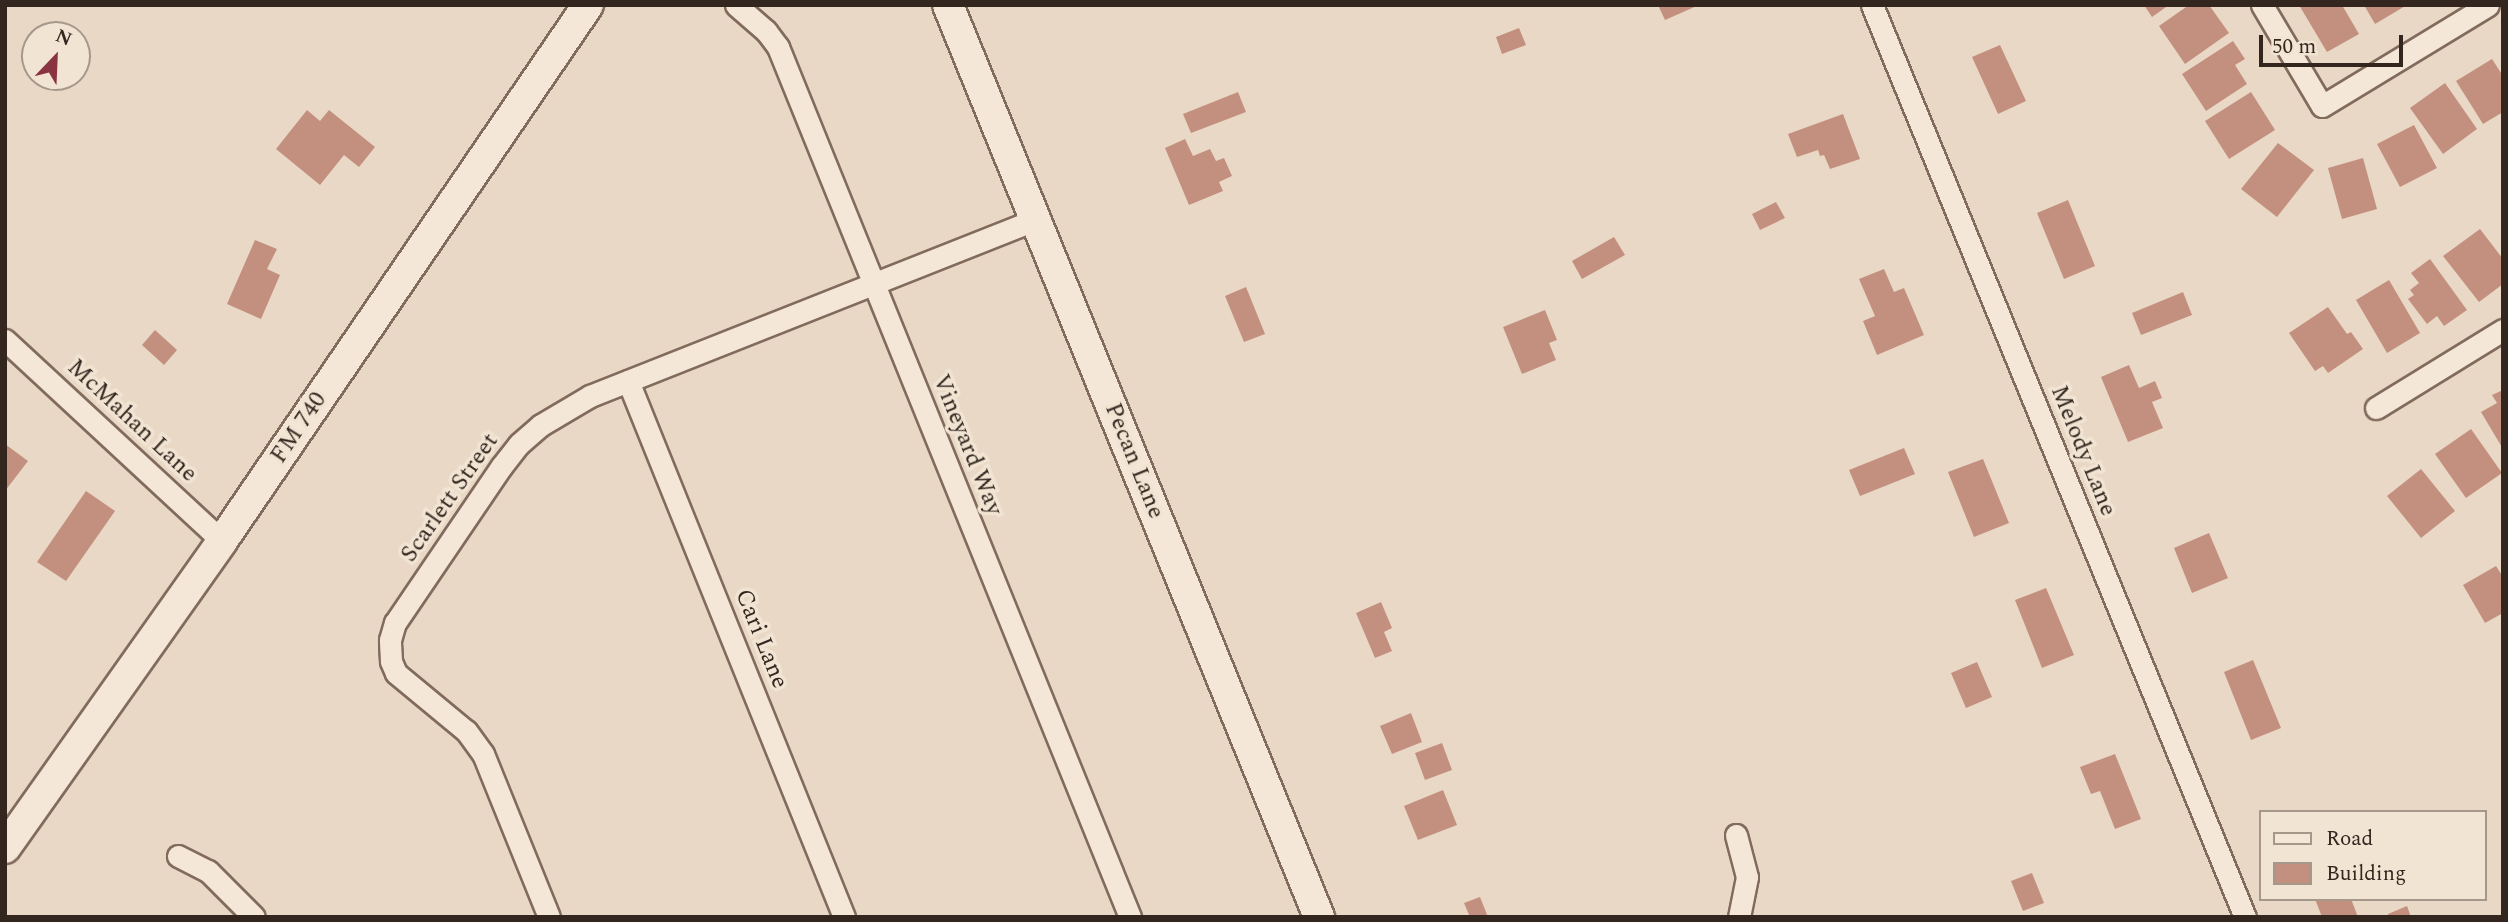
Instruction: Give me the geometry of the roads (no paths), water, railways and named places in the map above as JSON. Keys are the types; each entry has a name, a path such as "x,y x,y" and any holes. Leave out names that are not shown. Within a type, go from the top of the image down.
{"main road":[{"name":"FM 740","path":"5,848 222,541 588,5"},
{"name":"Pecan Lane","path":"948,5 1320,917"}],"street":[{"name":"Vineyard Way","path":"736,5 759,23 778,47 1130,917"},
{"name":"Melody Lane","path":"1872,5 2245,917"},
{"path":"2262,5 2322,106 2488,5"},
{"name":"Scarlett Street","path":"549,917 483,754 466,731 444,709 396,673 391,661 390,640 395,623 519,444 560,413 628,381 874,286 1035,220"},
{"path":"2376,408 2503,330"},
{"name":"McMahan Lane","path":"5,340 222,541"},
{"name":"Cari Lane","path":"628,381 844,917"},
{"path":"1736,835 1747,877 1739,917"},
{"path":"177,856 208,871 254,917"}]}
